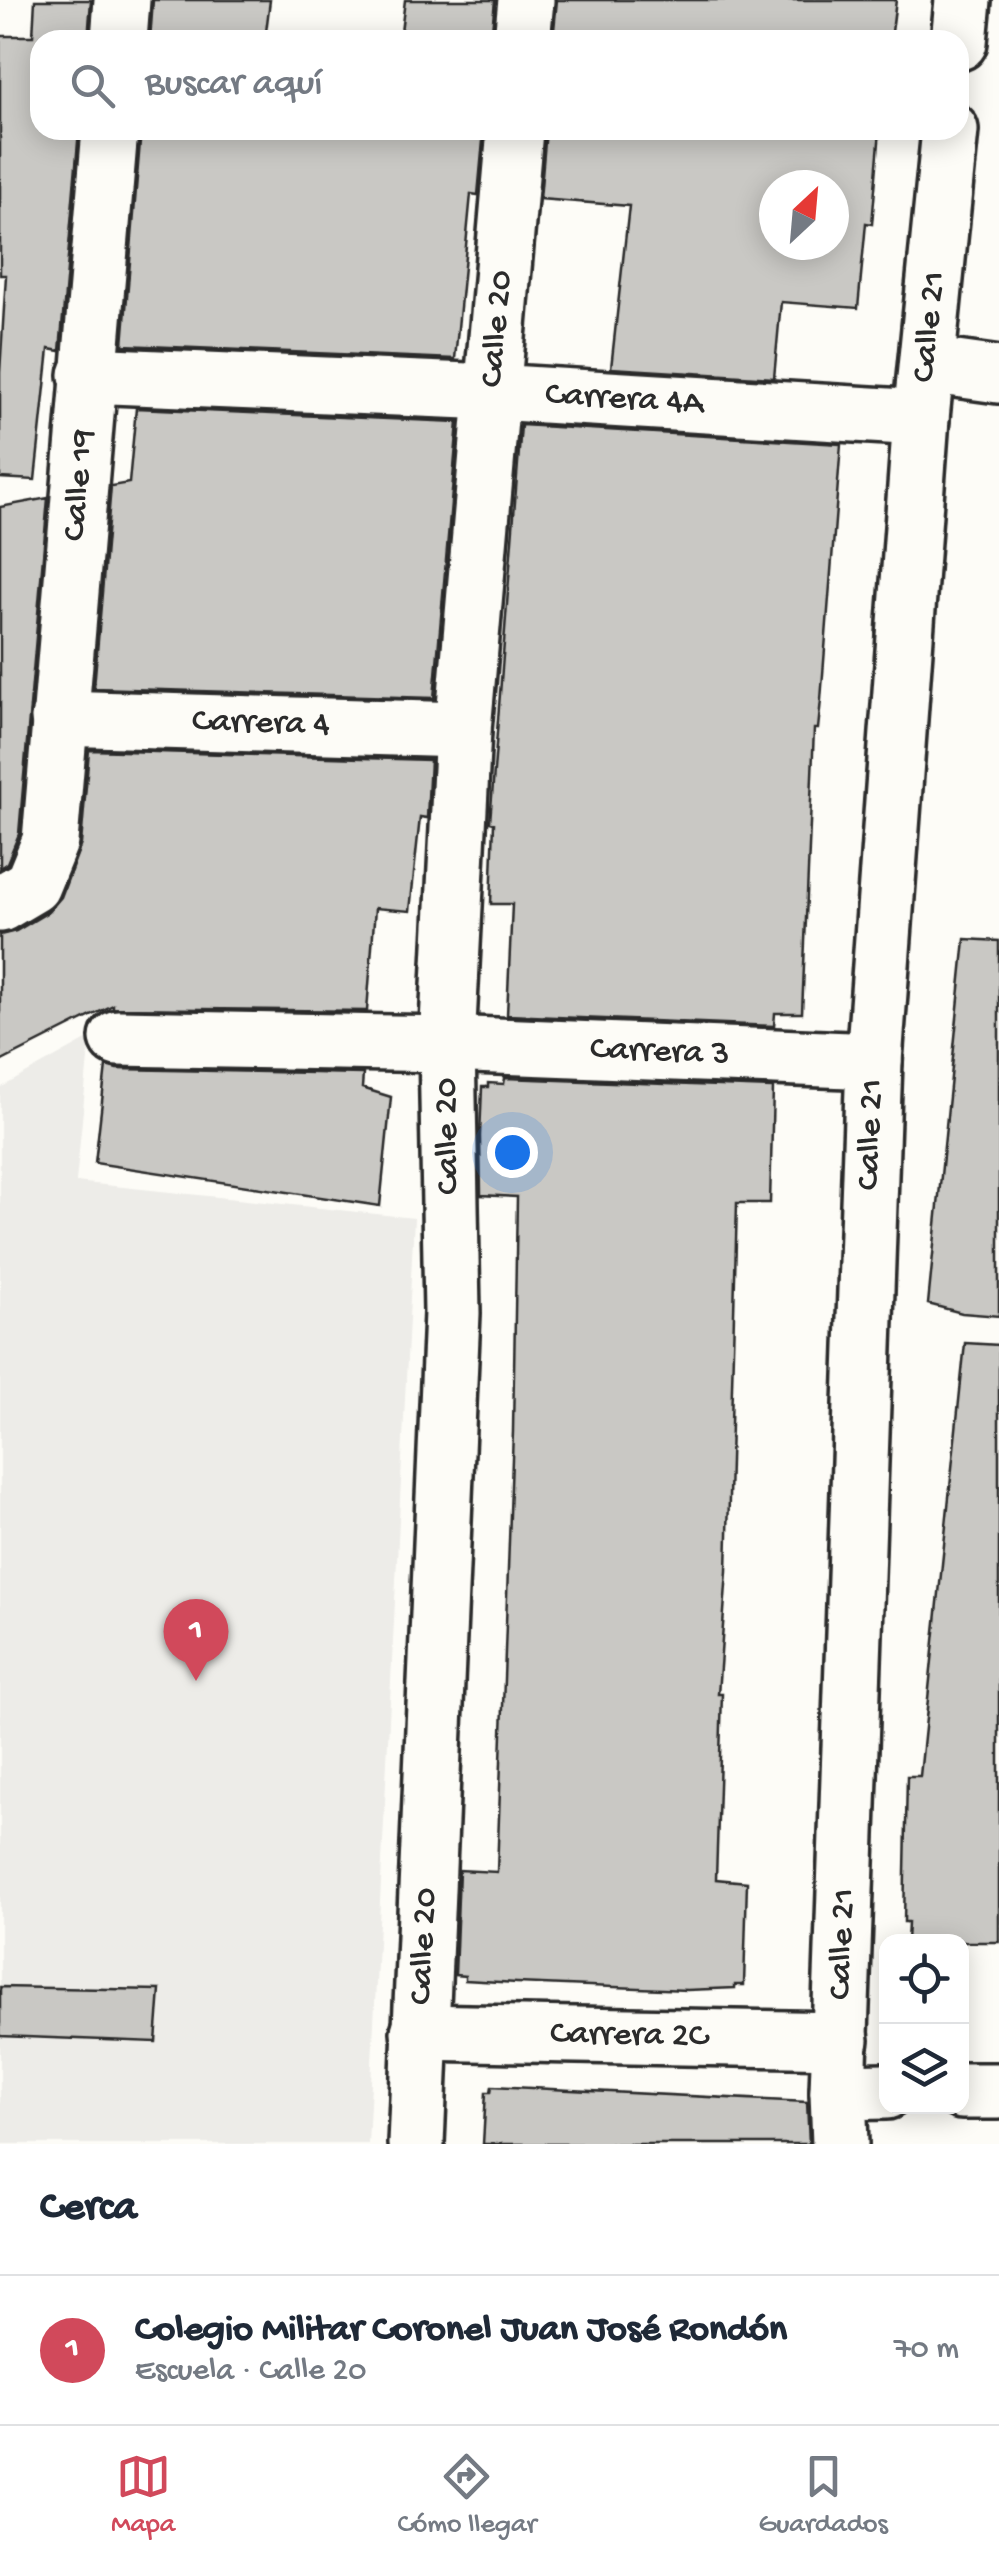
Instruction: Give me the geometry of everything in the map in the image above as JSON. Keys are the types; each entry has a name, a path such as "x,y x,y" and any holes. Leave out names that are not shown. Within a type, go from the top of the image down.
{"street":[{"path":"119,30 122,0"},
{"path":"523,30 526,0"},
{"path":"960,30 963,0"},
{"name":"Calle 19","path":"0,904 32,885 50,841 109,140"},
{"name":"Calle 20","path":"416,2144 452,1313 447,1044 463,730 513,140"},
{"name":"Calle 21","path":"851,2092 874,1061 921,418 949,140"},
{"path":"927,365 999,375"},
{"name":"Carrera 4A","path":"88,375 492,392 921,418"},
{"name":"Carrera 4","path":"58,718 463,730"},
{"name":"Carrera 3","path":"118,1038 447,1044 874,1061"},
{"name":"Carrera 2C","path":"419,2032 851,2092"},
{"path":"969,2091 999,2091"}],"shaded area":[{"path":"90,1038 76,1182 414,1218 368,2144 0,2144 0,1088"}],"building":[{"path":"35,0 91,0 89,30 33,30"},
{"path":"153,0 270,0 266,30 151,30"},
{"path":"405,0 495,0 492,30 401,30"},
{"path":"557,0 896,0 892,30 554,30"},
{"path":"0,36 30,36 30,140 78,140 60,351 49,349 35,480 0,478 0,373 6,275 0,275"},
{"path":"140,140 483,140 478,195 471,194 455,359 123,345"},
{"path":"545,140 879,140 872,224 866,223 858,308 781,302 774,378 611,368 629,206 540,199"},
{"path":"136,408 458,422 434,698 94,688 111,486 129,483"},
{"path":"521,425 841,444 821,700 818,729 814,729 802,1013 775,1013 774,1026 507,1015 512,904 491,904 494,823 490,822"},
{"path":"48,498 19,834 7,863 0,868 0,507"},
{"path":"89,750 430,760 427,818 420,817 410,911 375,908 367,1011 113,1005 0,1062 0,935 16,931 48,912 61,897 81,844"},
{"path":"965,939 999,941 999,1316 962,1313 928,1304"},
{"path":"106,1066 363,1074 362,1088 391,1097 380,1206 95,1163"},
{"path":"505,1078 773,1088 770,1203 737,1203 727,1571 718,1694 722,1694 716,1879 747,1882 744,1985 735,1988 687,1990 517,1983 465,1980 465,1976 455,1975 459,1870 497,1872 517,1197 481,1195 480,1136 482,1087 488,1087 488,1083 504,1084"},
{"path":"965,1343 999,1345 999,1942 969,1942 969,1934 907,1934 908,1922 904,1922 907,1776 920,1776"},
{"path":"0,1987 160,1990 156,2042 0,2036"},
{"path":"492,2086 807,2102 809,2144 483,2144 486,2092 491,2092"}],"place":[{"name":"Colegio Militar Coronel Juan José Rondón","path":"196,1681"}]}
